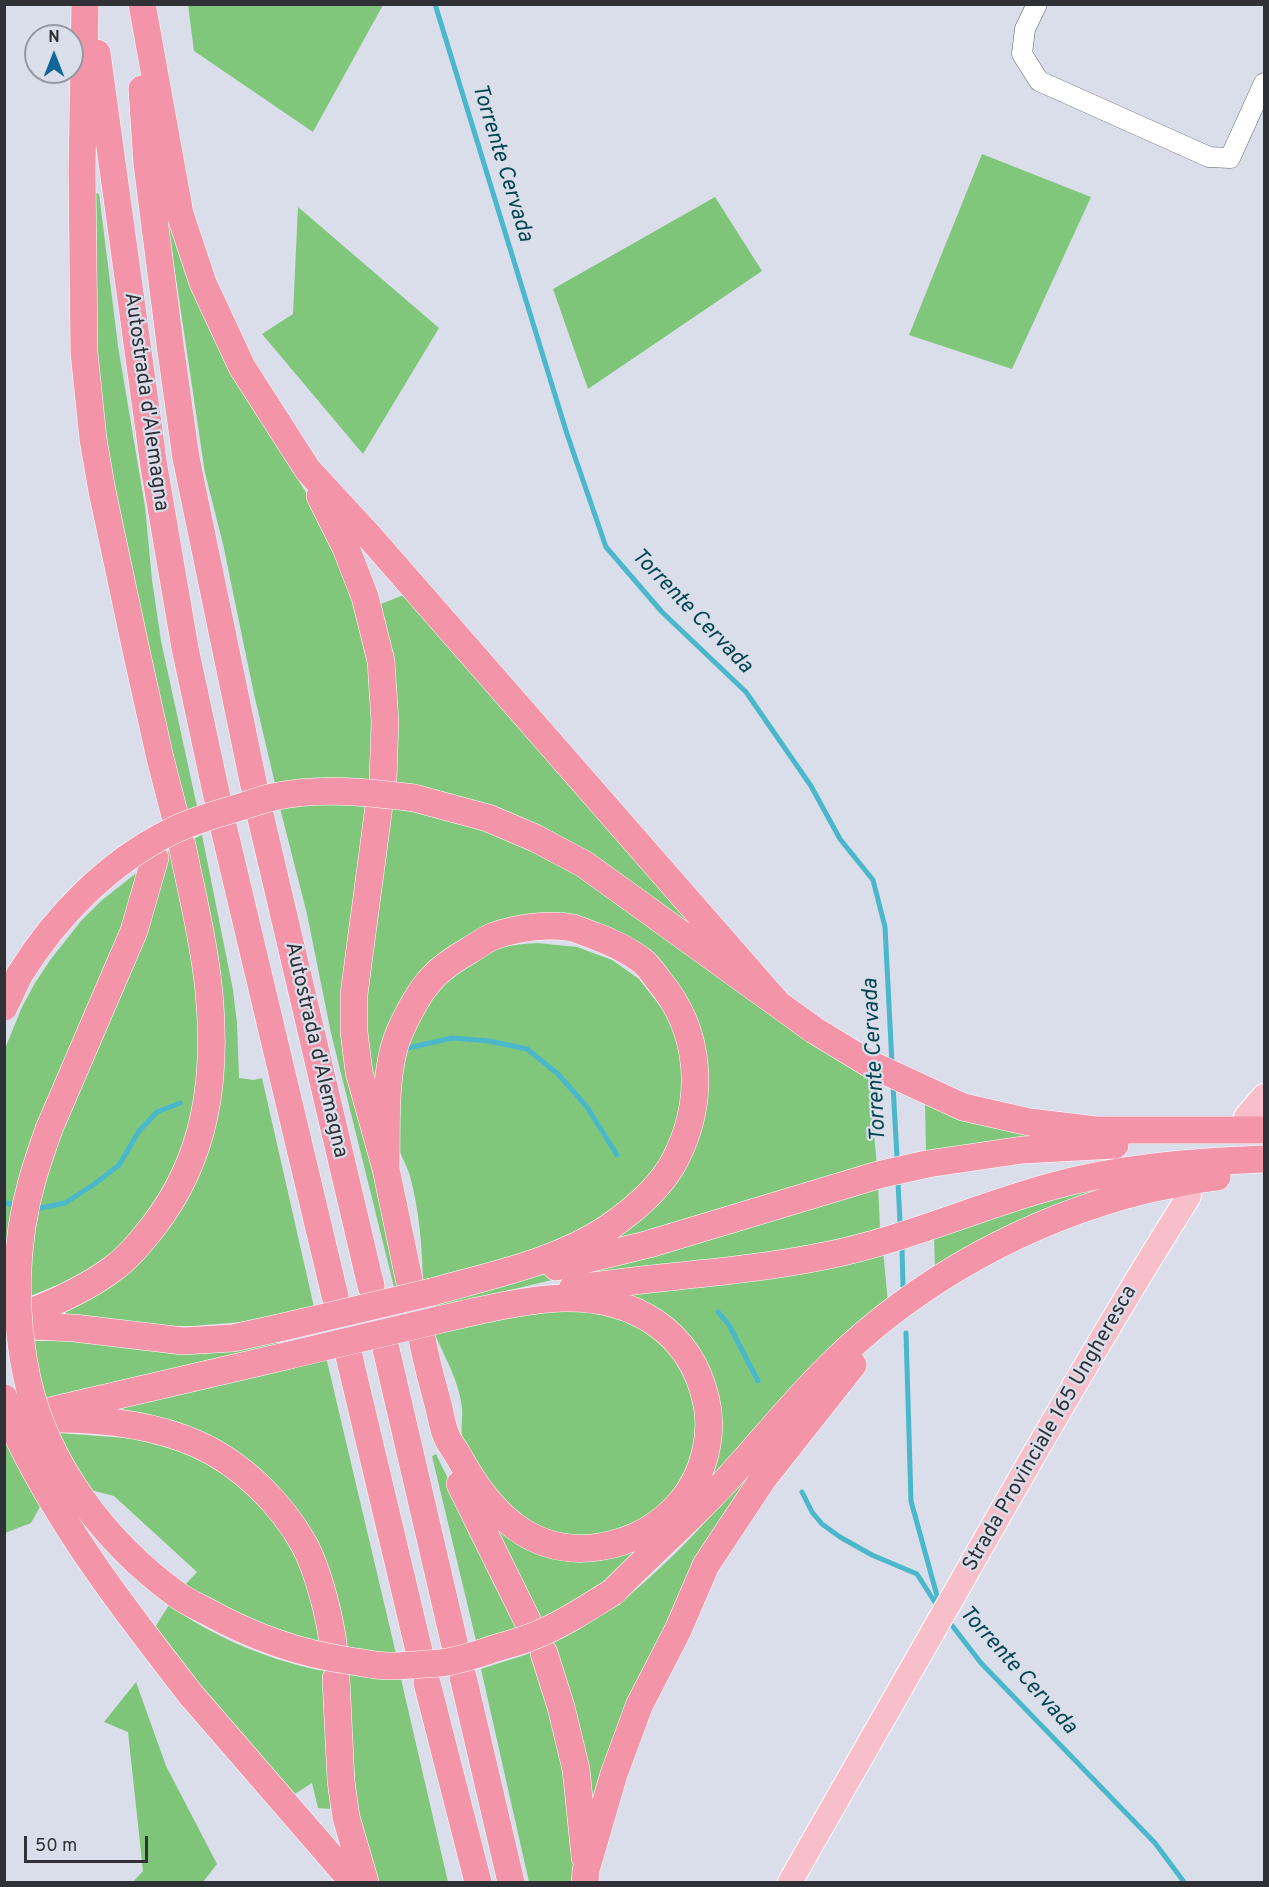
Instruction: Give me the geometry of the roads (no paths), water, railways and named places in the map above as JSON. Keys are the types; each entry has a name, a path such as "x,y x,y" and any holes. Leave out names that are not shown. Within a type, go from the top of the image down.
{"highway":[{"path":"85,4 81,170 84,352 93,439 160,758 166,822"},
{"name":"Autostrada d'Alemagna","path":"90,4 154,467 185,648 217,797"},
{"path":"139,4 180,214 203,283 242,367 308,470 346,548 365,597 381,661 385,722 383,780"},
{"name":"Autostrada d'Alemagna","path":"139,4 147,164 183,435 254,786"},
{"path":"308,470 385,554 778,1004"},
{"path":"4,1007 20,975 51,930 88,890 128,857 171,832 213,815 274,796 354,792 414,798 488,818 535,838 584,864 814,1030 870,1064 963,1107 1029,1122 1096,1130 1255,1124"},
{"path":"379,806 354,994 354,1032 359,1072 420,1286"},
{"name":"Autostrada d'Alemagna","path":"260,814 371,1286"},
{"name":"Autostrada d'Alemagna","path":"224,825 335,1296"},
{"path":"14,1321 55,1302 112,1270 140,1244 165,1211 189,1168 202,1130 209,1083 211,1033 209,992 202,941 182,845"},
{"path":"155,858 134,931 49,1129 32,1182 21,1228 17,1273 17,1303 27,1380 44,1433 65,1474 85,1504 122,1547 178,1595 234,1627 290,1648 324,1657 390,1666 442,1662 474,1656 533,1637 614,1592 722,1484 778,1420 833,1363 967,1261 1005,1240 1115,1198 1202,1179 1264,1172"},
{"path":"14,1321 183,1341 233,1338 283,1327 420,1286 537,1262 577,1245 607,1228 635,1207 656,1187 675,1159 691,1121 696,1092 695,1059 684,1023 668,992 642,960 609,941 571,928 531,927 493,936 453,960 431,978 408,1014 395,1045 388,1075 386,1169"},
{"path":"420,1286 542,1271 649,1244 878,1175 927,1164 1022,1150 1166,1142 1264,1140"},
{"path":"439,1324 519,1298 625,1281 769,1266 825,1256 882,1241 1051,1186 1109,1173 1164,1165 1264,1159"},
{"path":"334,1651 323,1596 305,1548 286,1516 259,1487 228,1461 198,1445 162,1432 119,1422 52,1415 102,1398 290,1355 439,1324 529,1302 564,1298 619,1305 636,1311 665,1329 683,1349 697,1371 707,1404 708,1439 705,1456 691,1488 681,1502 663,1520 642,1534 626,1541 592,1548 558,1545 526,1534 511,1525 498,1514 471,1479 446,1436"},
{"path":"439,1324 446,1436 460,1484 531,1628"},
{"path":"586,1876 614,1773 639,1706 678,1630 706,1565 763,1479 885,1324"},
{"path":"386,1349 456,1650"},
{"path":"349,1356 420,1655"},
{"path":"4,1398 19,1439 61,1516 115,1596 191,1695 352,1882"},
{"path":"544,1653 561,1707 576,1768 586,1876"},
{"path":"463,1677 510,1882"},
{"path":"336,1679 341,1781 346,1817 365,1882"},
{"path":"427,1683 478,1882"}],"main road":[{"path":"1255,1124 1264,1096"},
{"name":"Strada Provinciale 165 Ungheresca","path":"790,1882 1109,1327 1189,1196"}],"street":[{"path":"1037,4 1025,29 1022,54 1040,81 1209,157 1230,158 1264,82"}],"waterway":[{"name":"Torrente Cervada","path":"435,4 567,434 606,547 662,612 746,692 811,786 840,839 873,880 885,927 892,1064"},
{"path":"408,1048 452,1038 489,1041 527,1049 558,1074 587,1107 617,1155"},
{"name":"Torrente Cervada","path":"893,1085 897,1157"},
{"path":"33,1207 40,1208 65,1203 93,1185 119,1165 139,1131 157,1112 180,1103"},
{"name":"Torrente Cervada","path":"898,1183 900,1222"},
{"path":"4,1203 18,1205"},
{"name":"Torrente Cervada","path":"902,1248 903,1286"},
{"path":"718,1312 729,1325 758,1381"},
{"name":"Torrente Cervada","path":"906,1333 911,1501 939,1603"},
{"path":"802,1492 812,1512 822,1524 840,1537 872,1555 917,1574 938,1607"},
{"name":"Torrente Cervada","path":"947,1619 981,1663 1155,1843 1184,1882"}]}
